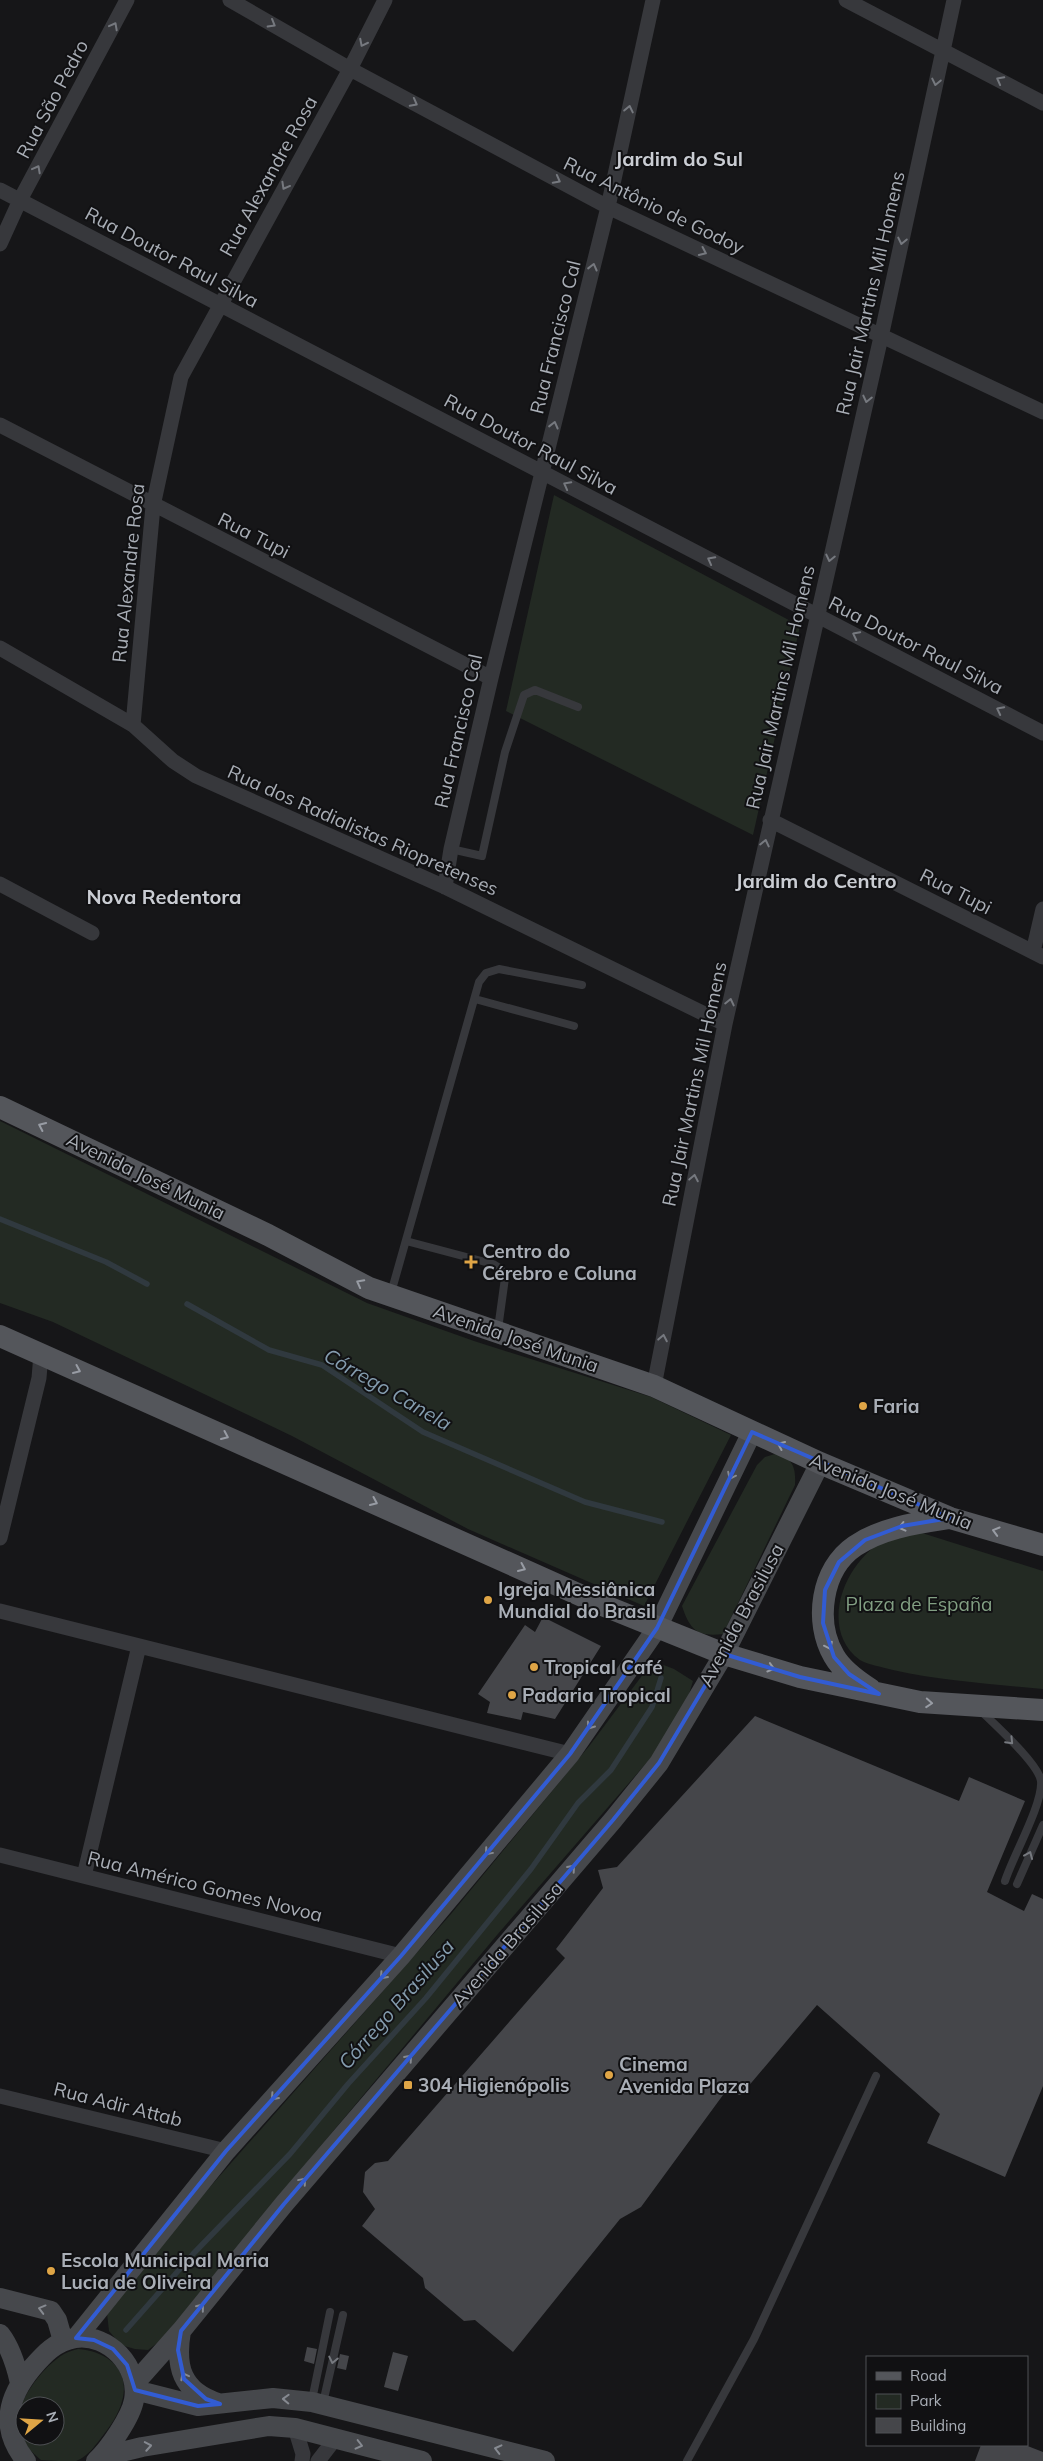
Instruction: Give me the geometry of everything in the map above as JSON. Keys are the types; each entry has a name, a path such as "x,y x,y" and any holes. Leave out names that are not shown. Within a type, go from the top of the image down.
{"main road":[{"name":"Avenida José Munia","path":"0,1106 260,1231 369,1288 654,1386 697,1404 820,1463 950,1518 1043,1545"},
{"path":"0,1336 657,1628 724,1654 800,1677 920,1702 1043,1710"},
{"path":"70,2340 226,2151 401,1956 570,1754 657,1628 752,1432"},
{"name":"Avenida Brasilusa","path":"135,2387 284,2204 613,1820 658,1763 724,1654 820,1463"},
{"path":"879,1694 850,1674 834,1657 826,1640 822,1622 825,1590 839,1562 853,1547 865,1540 902,1526 950,1518"},
{"path":"0,2298 51,2311 70,2340"},
{"path":"181,2331 178,2350 179,2365 184,2379 206,2399 220,2404"},
{"path":"0,2334 6,2342 16,2364 20,2383"},
{"path":"26,2461 16,2450 8,2434 3,2413 20,2383 51,2348 70,2340 94,2340 113,2349 127,2364 135,2387 133,2406 98,2459"},
{"path":"135,2387 198,2406 273,2398 318,2403 546,2461"},
{"path":"98,2459 142,2447 269,2426 296,2428 422,2461"}],"street":[{"name":"Rua São Pedro","path":"0,244 20,200 127,0"},
{"name":"Rua Antônio de Godoy","path":"230,0 350,69 608,207 1043,412"},
{"name":"Rua Alexandre Rosa","path":"133,725 152,506 181,377 350,69 385,0"},
{"name":"Rua Francisco Cal","path":"445,887 451,849 491,678 608,207 653,0"},
{"path":"846,0 1043,103"},
{"name":"Rua Jair Martins Mil Homens","path":"654,1386 725,1024 816,615 881,337 954,0"},
{"name":"Rua Doutor Raul Silva","path":"0,190 1043,733"},
{"name":"Rua Tupi","path":"0,425 152,506 491,678"},
{"name":"Rua dos Radialistas Riopretenses","path":"0,648 133,725 173,760 196,776 445,887 725,1024"},
{"name":"Rua Tupi","path":"770,820 1038,954"},
{"path":"0,884 92,933"},
{"path":"1038,954 1043,909"},
{"path":"0,1538 38,1378 41,1354"},
{"path":"0,1611 570,1754"},
{"path":"84,1876 139,1646"},
{"name":"Rua Américo Gomes Novoa","path":"0,1855 401,1956"},
{"name":"Rua Adir Attab","path":"0,2096 226,2151"},
{"path":"296,2428 303,2454 302,2461"},
{"path":"318,2461 335,2439"}],"lane":[{"path":"451,849 482,856 506,752 524,695 535,690 578,707"},
{"path":"390,1296 479,982 486,973 498,969 582,985"},
{"path":"475,998 574,1026"},
{"path":"406,1241 493,1264 501,1269 506,1278 498,1331"},
{"path":"976,1706 1025,1755 1041,1779 1042,1795 1005,1881"},
{"path":"1016,1884 1043,1826"},
{"path":"687,2461 754,2339 876,2076"},
{"path":"318,2403 330,2312"},
{"path":"318,2403 343,2315"}],"highlighted area":[{"path":"752,1432 950,1518 902,1526 865,1540 839,1562 825,1590 823,1623 834,1657 849,1674 879,1694 800,1677 724,1654 659,1763 613,1820 284,2204 181,2331 178,2350 184,2379 206,2399 220,2404 198,2406 135,2390 127,2365 113,2349 94,2340 76,2338 226,2151 401,1956 570,1754 657,1628"}],"green space":[{"path":"554,495 800,626 753,835 506,711"},
{"path":"0,1121 367,1303 474,1341 651,1397 731,1435 644,1606 468,1529 292,1436 53,1322 0,1303"},
{"path":"775,1454 786,1458 792,1464 795,1473 795,1485 723,1634 701,1633 688,1621 682,1606 757,1465 765,1457"},
{"name":"Plaza de España","path":"922,1533 1043,1571 1043,1689 949,1680 911,1674 863,1662 847,1646 840,1629 839,1611 843,1592 851,1574 862,1558 876,1546 892,1537"},
{"path":"661,1664 674,1669 693,1681 686,1704 655,1753 497,1935 294,2178 165,2337 148,2350 121,2345 109,2331 107,2313 142,2264 451,1914 590,1745 647,1669"},
{"path":"78,2349 89,2351 107,2358 114,2364 120,2371 123,2380 124,2390 121,2406 107,2430 84,2457 76,2461 41,2460 26,2446 65,2446 65,2396 26,2396 47,2368 64,2354"}],"building":[{"path":"543,1617 601,1646 555,1719 523,1712 521,1720 487,1713 490,1702 478,1694 525,1625 535,1632"},
{"path":"755,1716 959,1801 969,1777 1025,1801 987,1892 1024,1911 1032,1894 1043,1899 1043,2086 1005,2177 927,2143 940,2114 817,2005 741,2095 723,2095 641,2207 620,2219 513,2352 475,2320 464,2321 425,2288 423,2278 362,2226 375,2209 363,2192 365,2172 375,2163 388,2161 565,1958 556,1949 603,1888 598,1870 617,1867"},
{"path":"307,2347 317,2349 314,2364 304,2361"},
{"path":"393,2352 408,2356 398,2391 384,2387"},
{"path":"340,2354 349,2356 346,2370 337,2368"},
{"path":"981,2446 1028,2446 1043,2452 1043,2461 975,2461"}],"waterway":[{"name":"Córrego Canela","path":"0,1219 106,1262 147,1284"},
{"name":"Córrego Canela","path":"187,1304 269,1350 322,1365 423,1432 585,1502 662,1522"},
{"name":"Córrego Brasilusa","path":"126,2330 193,2254 290,2154 348,2084 426,1998 531,1869 578,1803 611,1770 652,1707 661,1678"}],"place":[{"name":"Centro do Cérebro e Coluna","path":"471,1262"},
{"name":"Faria","path":"863,1406"},
{"name":"Igreja Messiânica Mundial do Brasil","path":"488,1600"},
{"name":"Tropical Café","path":"534,1667"},
{"name":"Padaria Tropical","path":"512,1695"},
{"name":"Cinema Avenida Plaza","path":"609,2075"},
{"name":"304 Higienópolis","path":"408,2085"},
{"name":"Escola Municipal Maria Lucia de Oliveira","path":"51,2271"}],"district":[{"name":"Jardim do Sul","path":"679,158"},
{"name":"Jardim do Centro","path":"816,880"},
{"name":"Nova Redentora","path":"164,896"}]}
